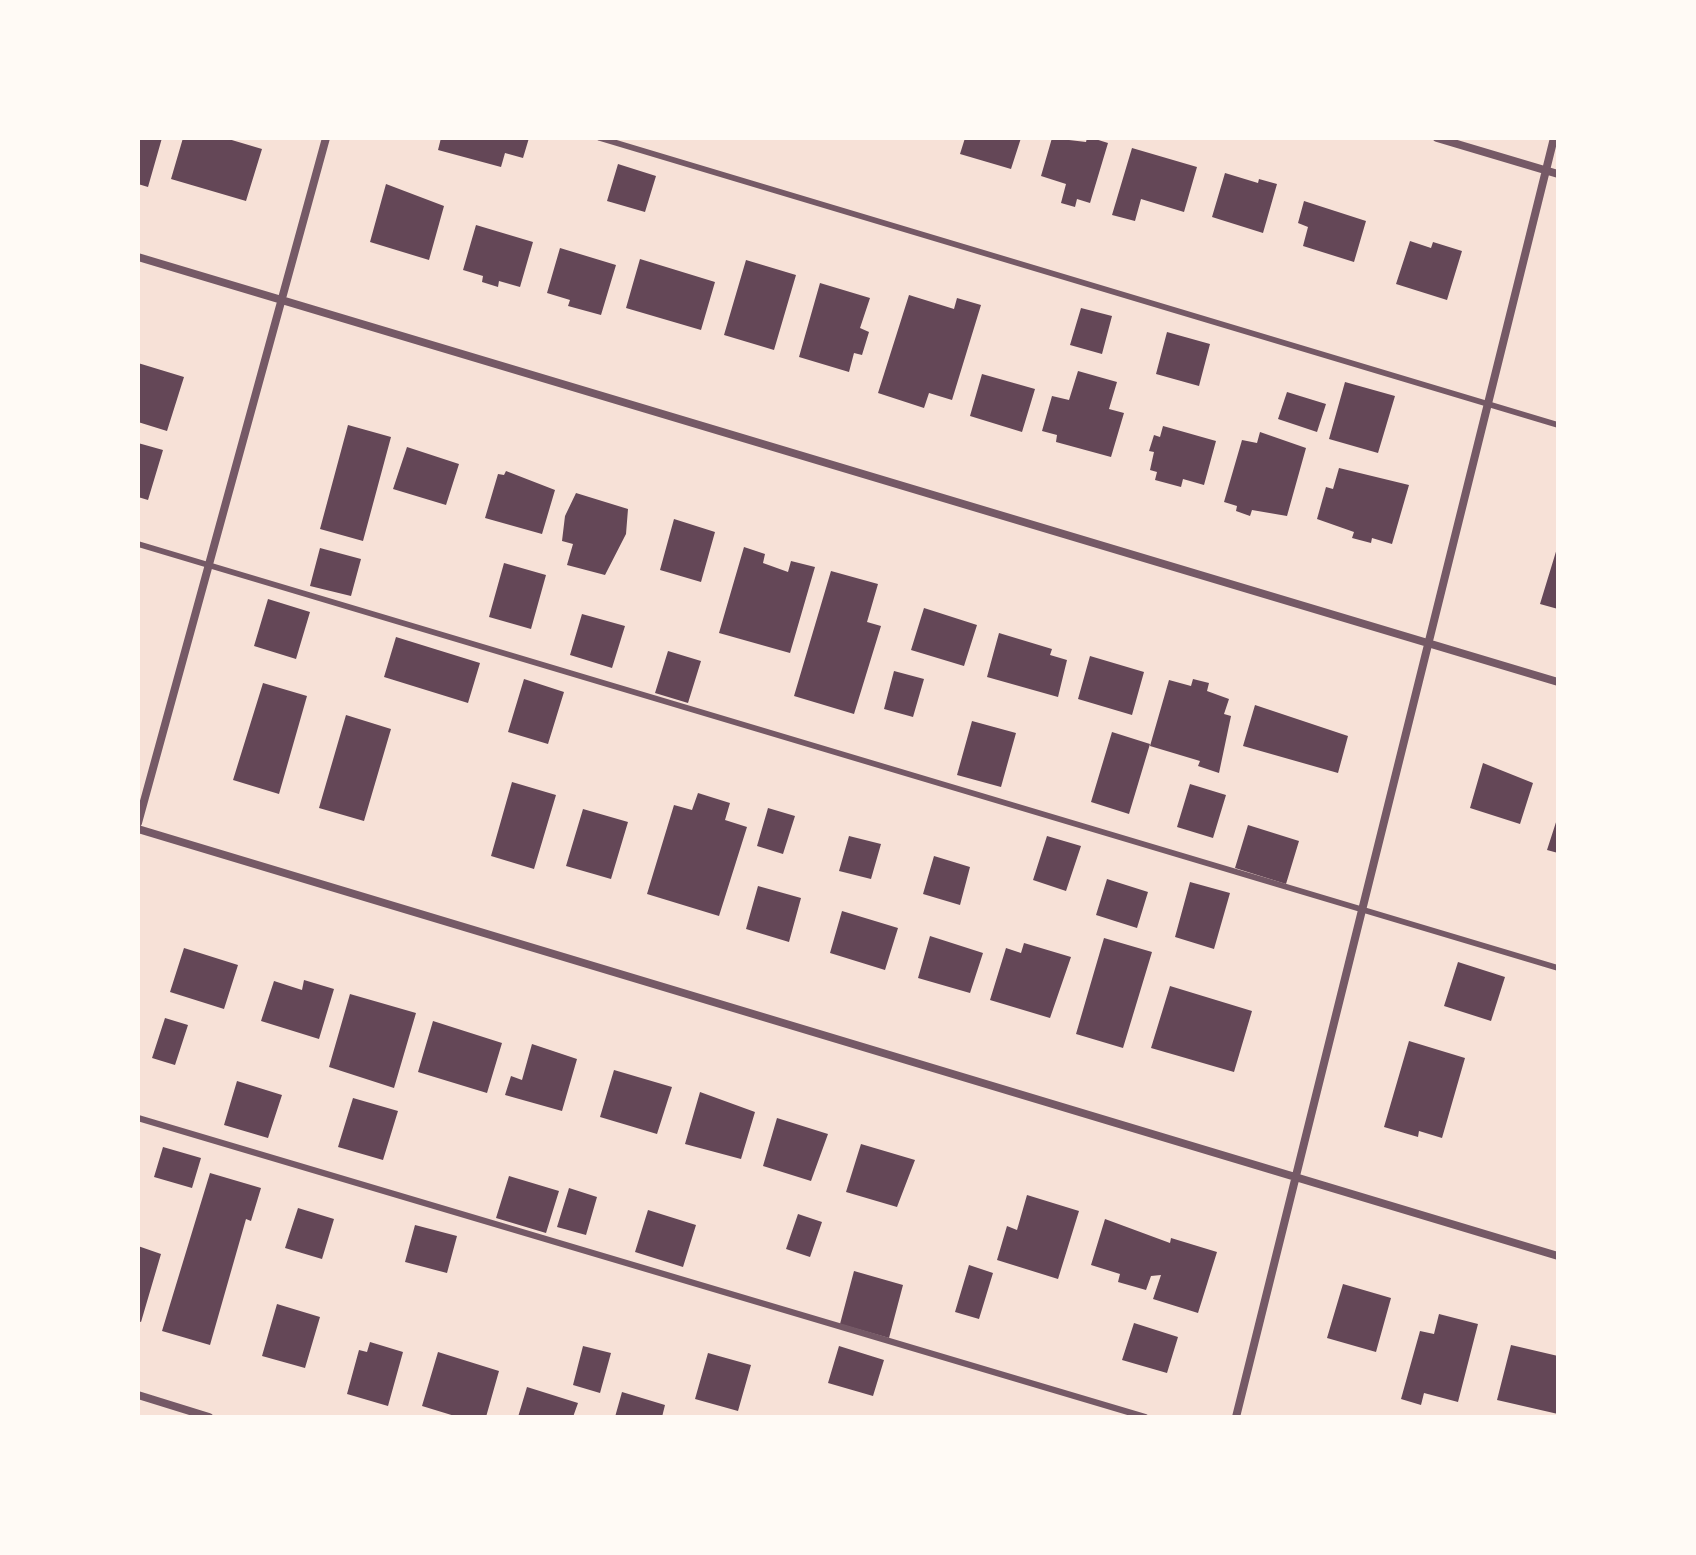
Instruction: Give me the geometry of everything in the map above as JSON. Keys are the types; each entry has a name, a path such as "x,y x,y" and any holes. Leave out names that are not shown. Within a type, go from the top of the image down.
{"street":[{"path":"326,138 138,826 1558,1256"},
{"path":"1437,138 1558,174"},
{"path":"1236,1417 1554,138"},
{"path":"138,257 1558,682"},
{"path":"138,1395 209,1417"}],"lane":[{"path":"600,138 1558,425"},
{"path":"138,544 1558,968"},
{"path":"138,1118 1145,1417"}],"building":[{"path":"138,138 162,138 148,187 138,184"},
{"path":"183,138 225,138 262,149 246,201 171,179"},
{"path":"441,138 529,138 523,158 505,153 501,167 438,150"},
{"path":"965,138 1021,138 1011,169 960,154"},
{"path":"1052,138 1086,142 1087,138 1092,138 1108,143 1090,203 1077,199 1075,207 1061,203 1066,184 1041,176"},
{"path":"1132,148 1197,167 1184,212 1141,199 1135,221 1112,215"},
{"path":"618,164 656,176 645,212 607,201"},
{"path":"1225,173 1258,183 1259,179 1277,184 1263,233 1212,217"},
{"path":"386,184 444,206 429,260 370,242"},
{"path":"1304,201 1366,221 1354,262 1303,246 1308,227 1298,223"},
{"path":"476,225 533,242 520,287 499,281 498,287 482,282 483,276 463,270"},
{"path":"1410,241 1431,248 1433,242 1462,251 1447,300 1396,284"},
{"path":"560,248 616,265 601,315 568,306 570,300 547,293"},
{"path":"640,259 715,282 701,330 626,308"},
{"path":"746,260 796,275 774,350 724,335"},
{"path":"820,283 870,298 860,328 869,332 862,355 854,353 849,372 799,357"},
{"path":"909,295 954,309 957,298 981,305 952,400 929,393 924,408 878,393"},
{"path":"1081,308 1112,316 1102,354 1070,345"},
{"path":"1167,332 1210,344 1199,386 1156,374"},
{"path":"138,363 184,377 167,431 138,422"},
{"path":"1078,371 1117,382 1109,409 1124,413 1111,457 1056,442 1057,435 1042,431 1052,396 1069,400"},
{"path":"982,374 1035,389 1022,432 970,416"},
{"path":"1345,382 1395,396 1378,453 1329,439"},
{"path":"1287,392 1326,404 1317,432 1278,419"},
{"path":"348,425 391,437 363,541 320,529"},
{"path":"1163,426 1216,441 1204,485 1183,479 1181,487 1155,480 1157,472 1150,470 1154,452 1149,451 1154,435 1160,437"},
{"path":"1260,432 1306,448 1287,516 1252,510 1250,516 1236,511 1237,506 1224,502 1242,440 1257,443"},
{"path":"138,443 163,450 148,500 138,497"},
{"path":"407,447 459,464 446,505 393,489"},
{"path":"1339,468 1409,485 1392,544 1372,538 1371,543 1352,538 1354,532 1317,519 1326,487 1333,489"},
{"path":"506,471 555,490 542,534 485,518 498,474 504,475"},
{"path":"576,493 628,509 626,534 605,575 567,565 573,544 562,541 565,516"},
{"path":"674,519 715,532 701,582 660,570"},
{"path":"1558,545 1558,609 1540,604"},
{"path":"744,547 765,554 763,563 788,572 791,561 815,567 790,653 719,633"},
{"path":"320,548 361,559 351,596 310,586"},
{"path":"504,563 546,575 531,629 489,617"},
{"path":"831,571 878,584 867,622 881,626 854,714 794,696"},
{"path":"268,599 310,612 296,659 254,646"},
{"path":"924,608 977,625 964,666 911,650"},
{"path":"582,614 625,626 612,668 570,655"},
{"path":"999,633 1052,649 1050,655 1067,660 1058,697 987,677"},
{"path":"396,637 480,663 468,703 384,677"},
{"path":"668,651 701,661 688,703 655,693"},
{"path":"1090,656 1144,672 1132,715 1078,699"},
{"path":"894,671 924,679 913,717 884,709"},
{"path":"524,679 564,692 548,744 508,732"},
{"path":"1193,679 1209,683 1207,691 1229,699 1224,714 1231,716 1219,773 1198,766 1200,761 1150,746 1169,680 1191,686"},
{"path":"263,683 307,696 279,794 233,780"},
{"path":"1255,705 1348,736 1338,773 1243,746"},
{"path":"346,715 391,729 364,821 319,808"},
{"path":"972,721 1016,733 1001,787 957,775"},
{"path":"1112,732 1150,744 1129,814 1091,802"},
{"path":"1483,763 1533,783 1520,824 1470,808"},
{"path":"512,782 556,795 534,869 491,856"},
{"path":"1190,784 1226,795 1213,838 1177,827"},
{"path":"698,793 730,803 725,820 747,827 719,916 647,894 674,805 692,810"},
{"path":"768,808 795,816 783,854 757,846"},
{"path":"583,809 628,822 611,879 566,866"},
{"path":"1558,816 1558,853 1547,850"},
{"path":"1248,825 1299,841 1286,884 1235,868"},
{"path":"849,836 881,844 871,879 839,871"},
{"path":"1047,836 1081,846 1066,891 1033,880"},
{"path":"934,856 970,867 960,905 923,894"},
{"path":"1107,879 1148,892 1137,928 1096,915"},
{"path":"1190,882 1230,893 1214,949 1175,937"},
{"path":"758,886 801,898 789,942 746,929"},
{"path":"842,911 898,928 885,970 830,953"},
{"path":"930,936 983,953 970,993 918,978"},
{"path":"1104,938 1152,952 1123,1048 1076,1034"},
{"path":"1024,943 1071,957 1050,1018 990,1000 1006,948 1021,953"},
{"path":"184,948 238,965 224,1009 170,992"},
{"path":"1458,962 1505,977 1491,1021 1444,1006"},
{"path":"304,980 334,989 319,1039 261,1021 274,981 302,990"},
{"path":"1170,986 1252,1011 1234,1072 1151,1048"},
{"path":"350,994 416,1013 394,1088 329,1067"},
{"path":"165,1018 188,1025 175,1065 152,1058"},
{"path":"433,1021 502,1043 487,1093 418,1072"},
{"path":"1409,1041 1465,1058 1442,1138 1419,1131 1418,1137 1384,1127"},
{"path":"532,1044 577,1059 562,1111 505,1095 511,1076 522,1080"},
{"path":"614,1070 672,1087 657,1134 600,1117"},
{"path":"237,1081 282,1095 268,1138 224,1125"},
{"path":"700,1092 755,1112 741,1159 685,1144"},
{"path":"353,1098 398,1111 383,1160 338,1147"},
{"path":"777,1118 828,1134 811,1181 763,1166"},
{"path":"861,1144 915,1160 897,1207 846,1192"},
{"path":"163,1147 201,1158 192,1188 154,1177"},
{"path":"210,1173 261,1188 251,1221 246,1219 210,1345 162,1331"},
{"path":"509,1176 559,1191 546,1233 496,1218"},
{"path":"569,1188 597,1197 586,1235 557,1227"},
{"path":"1027,1195 1079,1211 1058,1279 997,1260 1007,1226 1017,1230"},
{"path":"298,1208 334,1219 322,1259 285,1248"},
{"path":"648,1210 696,1225 683,1267 635,1252"},
{"path":"798,1214 822,1222 810,1257 786,1249"},
{"path":"1105,1219 1170,1243 1171,1238 1217,1252 1198,1313 1153,1299 1161,1275 1151,1276 1146,1290 1118,1282 1120,1274 1091,1265"},
{"path":"415,1225 457,1236 447,1273 405,1262"},
{"path":"138,1246 161,1254 141,1322 138,1321"},
{"path":"969,1265 993,1273 979,1319 955,1312"},
{"path":"854,1271 903,1285 889,1338 840,1324"},
{"path":"1343,1284 1391,1298 1376,1352 1327,1338"},
{"path":"277,1304 320,1317 305,1368 262,1356"},
{"path":"1439,1314 1478,1324 1458,1402 1424,1393 1421,1405 1401,1399 1420,1331 1434,1334"},
{"path":"1134,1323 1178,1337 1167,1373 1122,1360"},
{"path":"370,1342 403,1352 388,1406 347,1394 359,1350 367,1352"},
{"path":"1511,1345 1558,1356 1558,1414 1497,1400"},
{"path":"583,1346 611,1353 600,1393 573,1385"},
{"path":"839,1346 884,1360 873,1396 828,1383"},
{"path":"438,1352 499,1371 486,1417 458,1417 422,1406"},
{"path":"708,1353 751,1365 738,1411 695,1399"},
{"path":"527,1387 578,1403 573,1417 518,1417"},
{"path":"622,1392 665,1405 662,1417 615,1417"}]}
